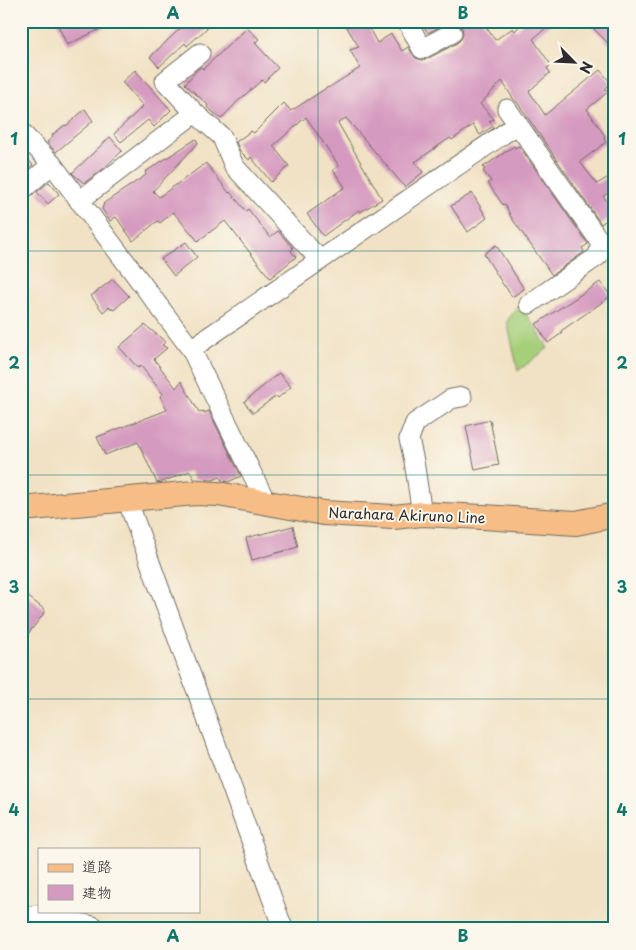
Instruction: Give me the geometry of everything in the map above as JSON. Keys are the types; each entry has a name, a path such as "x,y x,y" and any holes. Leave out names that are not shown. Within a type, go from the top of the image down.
{"main road":[{"name":"Narahara Akiruno Line","path":"21,509 195,493 218,494 324,513 393,517 422,514 576,522 615,515"}],"street":[{"path":"408,21 422,49 452,33"},
{"path":"200,53 164,81 222,137 234,166 320,260"},
{"path":"507,109 601,243 598,256 529,304"},
{"path":"79,201 195,113"},
{"path":"191,349 518,124"},
{"path":"21,132 52,164 191,349 266,502"},
{"path":"21,190 52,164"},
{"path":"422,514 409,439 415,423 451,399 462,397"},
{"path":"127,500 278,927"},
{"path":"21,916 42,915 93,926 97,929"}],"green space":[{"path":"520,304 548,348 518,371 507,321"}],"building":[{"path":"56,21 117,21 67,45"},
{"path":"188,21 215,21 187,46 185,43 159,67 150,57"},
{"path":"343,21 365,21 377,43 391,34 402,51 408,47 416,58 422,60 457,43 462,38 463,33 462,28 458,24 452,22 428,33 420,21 482,21 495,40 513,28 515,31 524,21 554,21 533,39 551,65 547,68 550,73 529,91 545,115 600,70 611,83 605,89 609,91 587,109 605,136 606,142 580,162 597,184 615,173 615,190 603,196 615,214 601,224 502,81 480,104 494,119 489,121 493,126 480,135 473,125 415,162 423,172 405,187 346,118 338,123 382,199 360,212 359,210 323,236 307,214 345,187 333,170 339,166 306,117 273,146 289,166 271,182 251,157 249,160 240,151 236,142 251,131 254,133 284,103 291,111 360,68 350,50 359,47"},
{"path":"586,21 611,21 615,27 615,50"},
{"path":"247,28 259,39 255,43 278,68 264,82 262,80 237,102 221,119 185,84 198,69 201,67 203,69"},
{"path":"135,70 171,110 154,127 148,120 121,142 114,134 143,106 122,82"},
{"path":"85,109 93,121 56,152 47,142 53,137 52,135 66,126"},
{"path":"110,137 122,151 102,170 84,183 72,173"},
{"path":"196,139 198,143 153,191 159,197 206,163 229,193 246,211 248,209 270,237 278,231 293,248 291,251 296,257 270,278 225,221 198,241 173,212 160,223 158,221 155,223 133,241 116,217 110,221 102,209 104,203 146,175 145,172"},
{"path":"514,146 515,148 519,146 588,244 582,248 584,252 552,275 511,217 505,204 503,205 488,183 491,181 483,171 485,169 483,167"},
{"path":"21,152 33,165 22,175 21,175"},
{"path":"49,182 59,194 48,204 37,192"},
{"path":"472,193 487,218 468,232 451,206"},
{"path":"186,242 197,257 174,276 161,259"},
{"path":"496,245 524,289 512,297 484,254"},
{"path":"113,279 129,296 114,310 109,307 103,312 91,296"},
{"path":"600,282 611,296 561,331 562,333 548,343 536,324"},
{"path":"145,325 166,342 162,345 167,348 154,359 176,388 181,381 199,412 209,411 241,476 228,482 222,481 220,477 213,480 194,479 190,471 157,483 138,442 105,455 97,437 167,410 160,396 163,394 141,366 138,368 119,347"},
{"path":"279,373 291,387 278,398 276,396 253,413 244,402"},
{"path":"490,420 499,465 475,470 466,426"},
{"path":"293,526 298,547 252,560 246,538"},
{"path":"21,591 45,610 21,643"}]}
